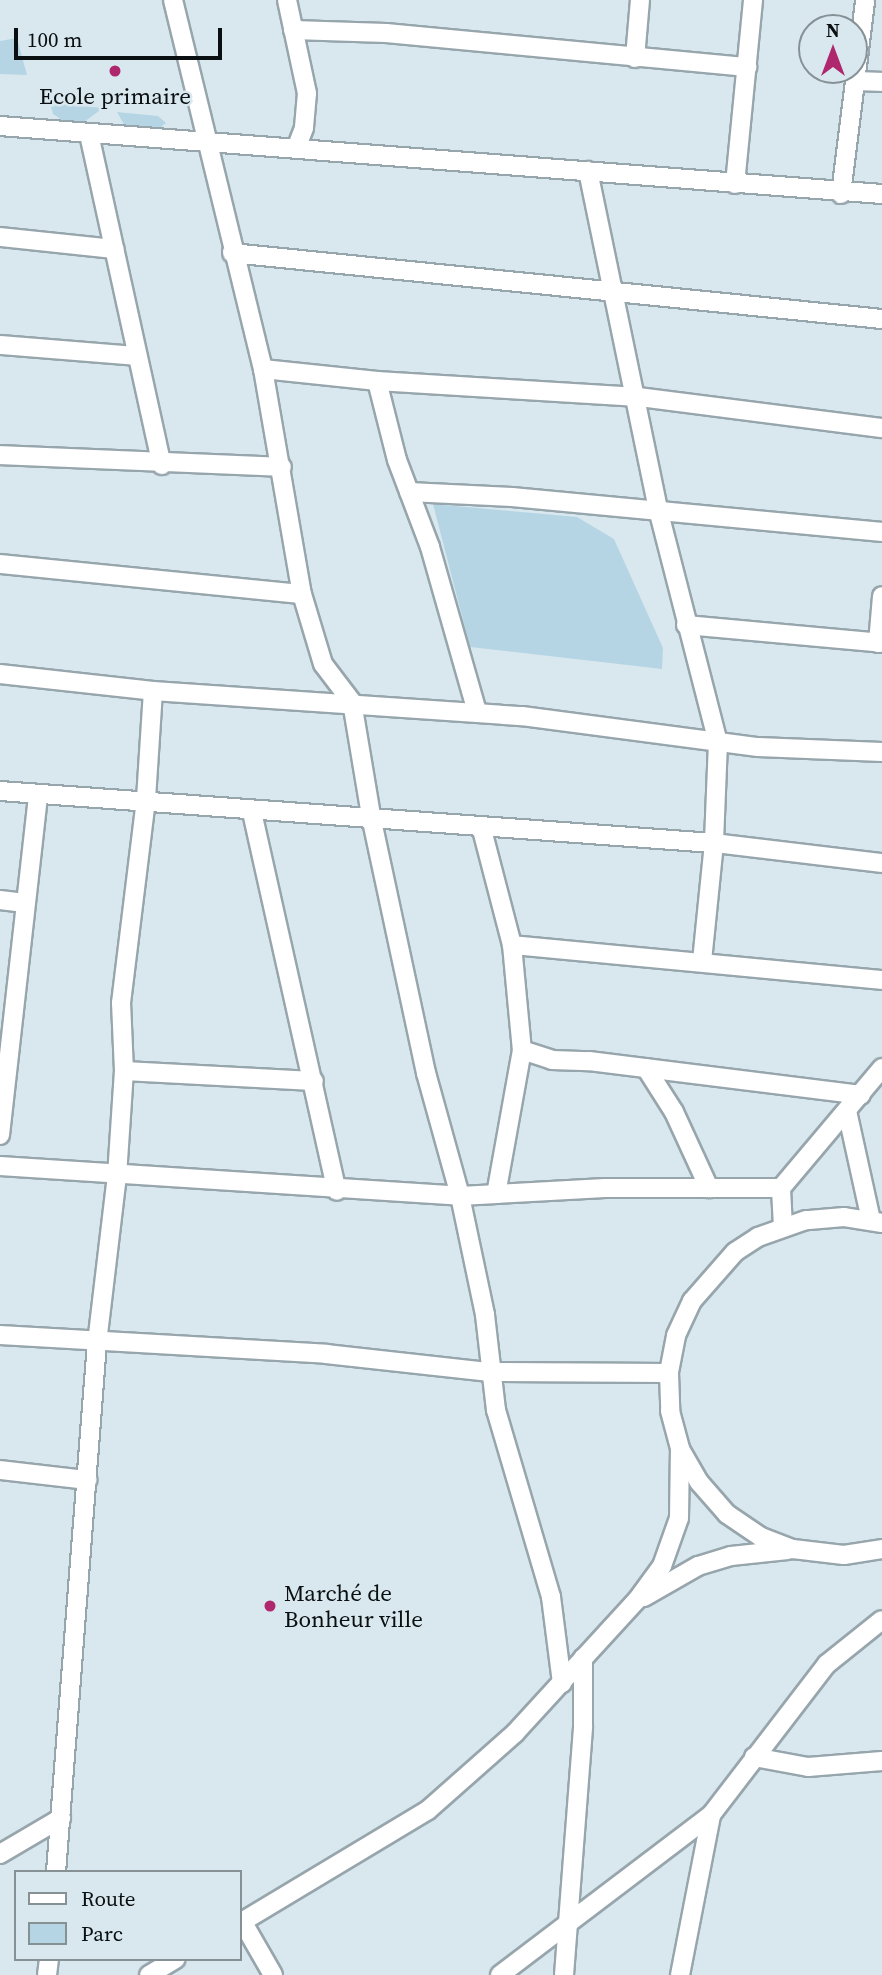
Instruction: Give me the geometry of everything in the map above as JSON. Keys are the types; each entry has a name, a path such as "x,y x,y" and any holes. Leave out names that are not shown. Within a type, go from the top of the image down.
{"street":[{"path":"173,0 209,142 232,253 263,369 303,594 323,664 352,702 372,821 426,1073 460,1196 488,1331 490,1372 496,1410 551,1597 562,1683"},
{"path":"287,0 307,93 304,128 296,149"},
{"path":"635,58 640,0"},
{"path":"735,184 753,0"},
{"path":"293,30 386,33 747,67"},
{"path":"841,194 857,84"},
{"path":"0,126 588,171 841,194 882,194"},
{"path":"89,134 162,465"},
{"path":"588,171 639,397 659,513 718,742 714,843 702,961"},
{"path":"0,237 114,249"},
{"path":"232,253 882,319"},
{"path":"0,345 136,356"},
{"path":"263,369 377,381 639,397 882,428"},
{"path":"377,381 409,492 430,547 477,712"},
{"path":"0,455 162,465 282,467"},
{"path":"409,492 512,497 882,532"},
{"path":"0,564 303,594"},
{"path":"686,625 880,643 882,596"},
{"path":"0,674 153,691 477,712 617,726 718,742 882,752"},
{"path":"56,1870 97,1343 117,1176 124,1071 121,1003 146,799 153,691"},
{"path":"0,790 146,799 372,821 714,843 882,863"},
{"path":"0,1135 4,1058 38,794"},
{"path":"252,811 337,1191"},
{"path":"481,826 512,944 522,1050 496,1194"},
{"path":"0,900 25,903"},
{"path":"512,944 882,980"},
{"path":"522,1050 552,1060 646,1068 861,1095"},
{"path":"646,1068 674,1112 709,1188"},
{"path":"783,1227 781,1188 882,1068"},
{"path":"124,1071 314,1081"},
{"path":"793,1549 761,1537 727,1514 699,1482 680,1448 670,1411 669,1373 687,1312 715,1270 758,1237 783,1227 816,1219 877,1222 847,1111"},
{"path":"0,1166 337,1191 460,1196 781,1188"},
{"path":"4,1334 97,1343 326,1354 490,1372 669,1373"},
{"path":"242,1921 428,1810 497,1751 638,1601 662,1566 679,1518 680,1448"},
{"path":"0,1470 87,1480"},
{"path":"638,1601 698,1566 731,1556 793,1549 844,1555 882,1549"},
{"path":"500,1975 711,1815 827,1664 882,1620"},
{"path":"564,1975 570,1924 583,1658"},
{"path":"754,1757 808,1766 882,1761"},
{"path":"680,1975 711,1815"},
{"path":"0,1854 61,1818"},
{"path":"242,1924 273,1975"},
{"path":"149,1975 173,1961"}],"green space":[{"path":"17,38 27,75 0,74 0,41"},
{"path":"50,103 103,108 84,122 67,123 53,114"},
{"path":"117,112 158,116 166,123 156,131 125,126"},
{"path":"433,504 577,517 614,539 663,648 662,669 470,647"}],"place":[{"name":"Ecole primaire","path":"115,71"},
{"name":"Marché de Bonheur ville","path":"270,1606"}]}
